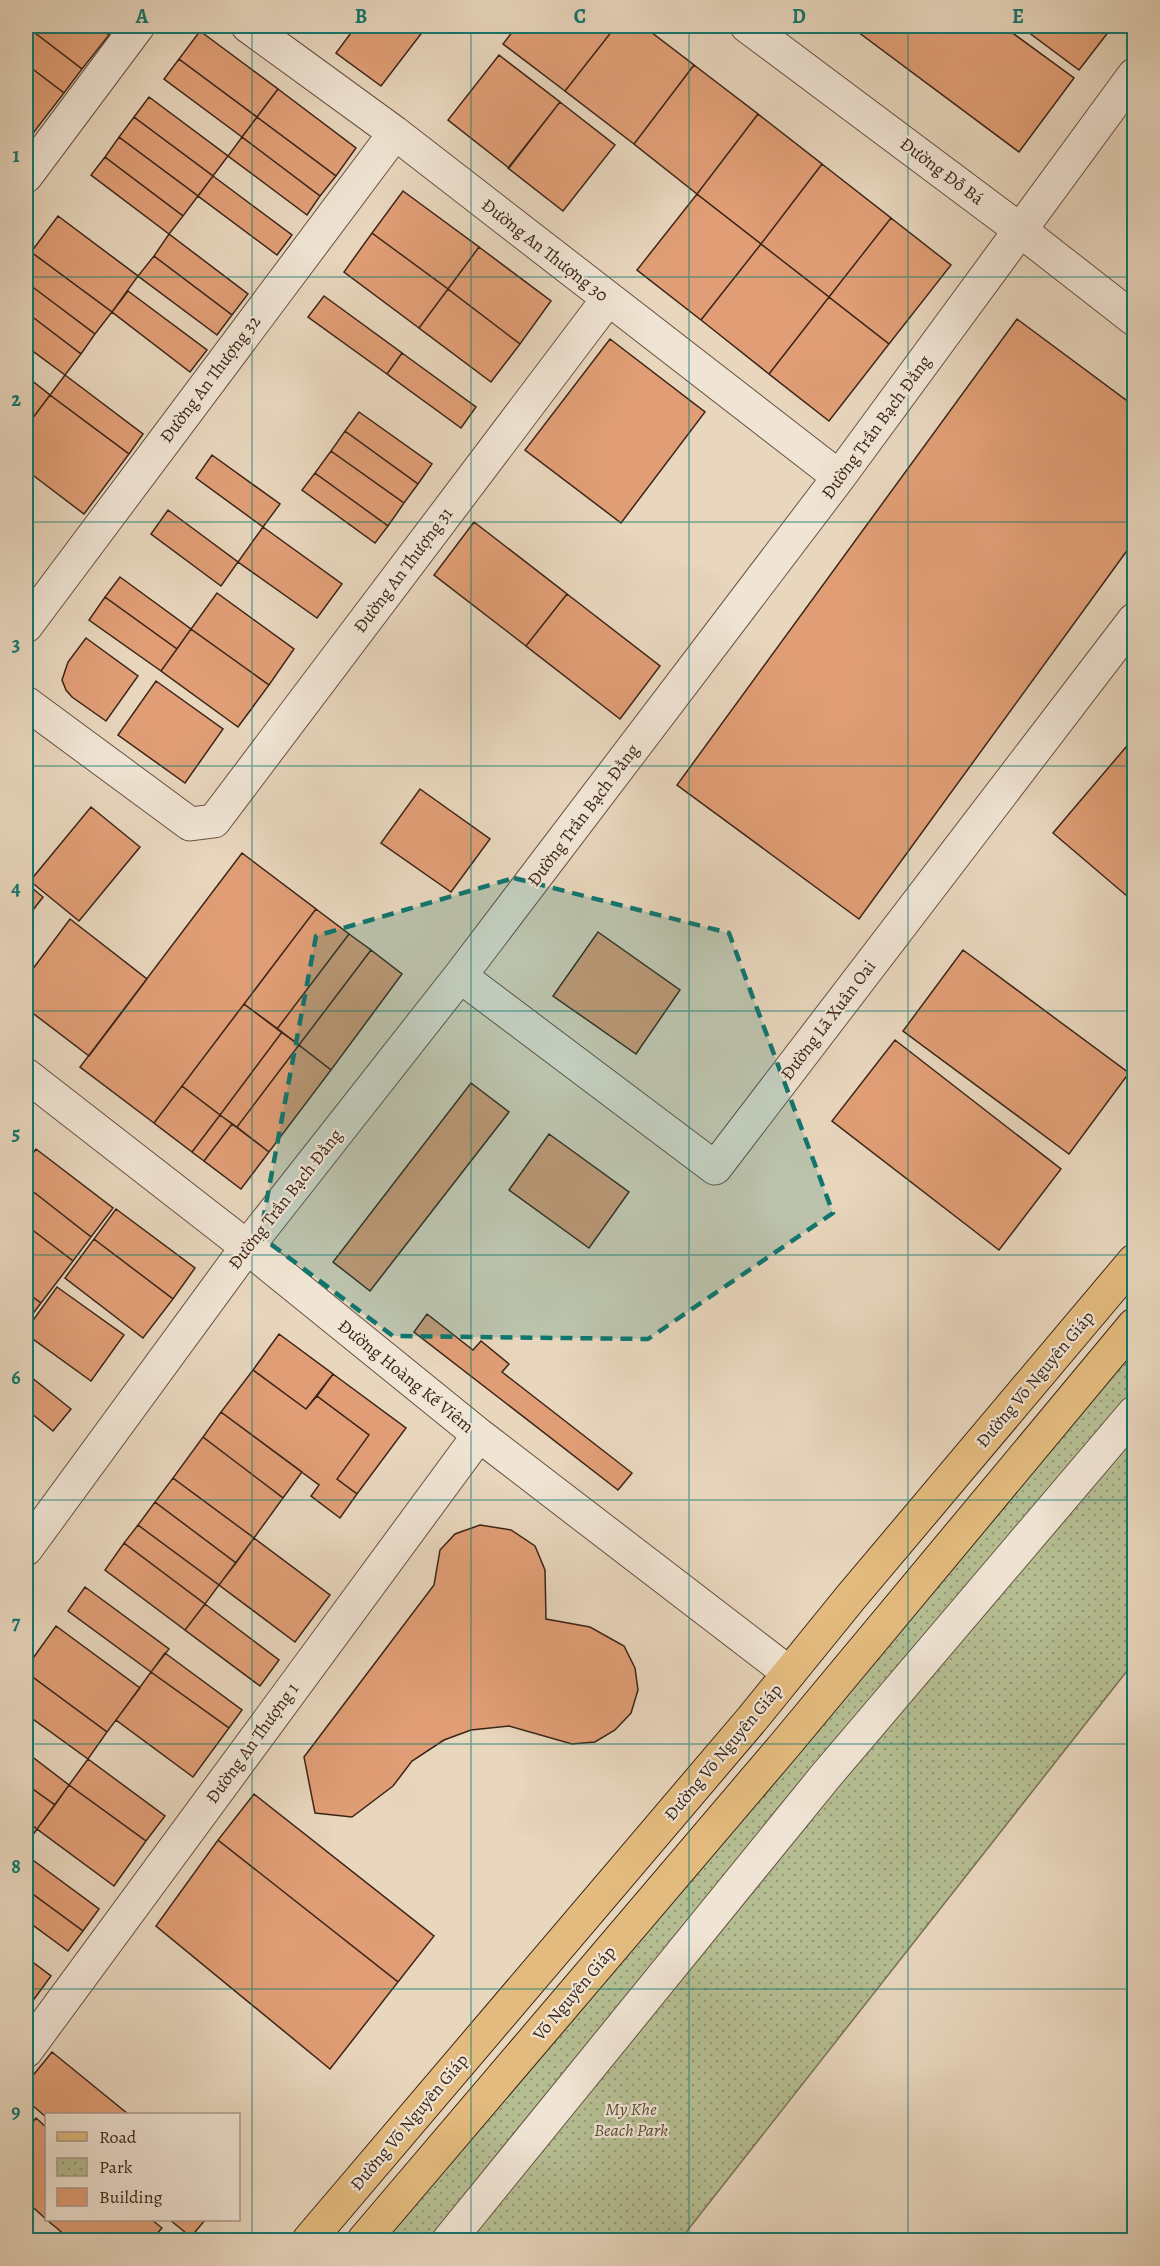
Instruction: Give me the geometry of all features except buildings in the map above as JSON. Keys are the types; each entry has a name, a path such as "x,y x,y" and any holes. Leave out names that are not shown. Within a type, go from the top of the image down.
{"main road":[{"name":"Đường Võ Nguyên Giáp","path":"309,2241 1134,1261"},
{"path":"789,1673 823,1700 1134,1325"},
{"name":"Võ Nguyên Giáp","path":"364,2241 823,1700"}],"street":[{"path":"26,176 138,26"},
{"name":"Đường An Thượng 30","path":"248,26 395,133 839,477"},
{"name":"Đường Đỗ Bá","path":"747,26 1020,230 1134,319"},
{"name":"Đường Trần Bạch Đằng","path":"26,1550 247,1247 460,976 839,477 1134,75"},
{"name":"Đường An Thượng 32","path":"26,626 395,133"},
{"name":"Đường An Thượng 31","path":"26,703 190,824 214,821 608,299"},
{"name":"Đường Lã Xuân Oai","path":"460,976 715,1168 1134,620"},
{"name":"Đường Hoàng Kế Viêm","path":"26,1075 247,1247 479,1435 789,1673"},
{"path":"449,2241 824,1778 1134,1413"},
{"name":"Đường An Thượng 1","path":"26,2051 479,1435"}],"highlighted area":[{"path":"514,878 729,933 833,1213 648,1339 393,1336 260,1236 316,936"}],"green space":[{"name":"My Khe Beach Park","path":"1134,1338 1134,1662 680,2240 382,2240"}]}
